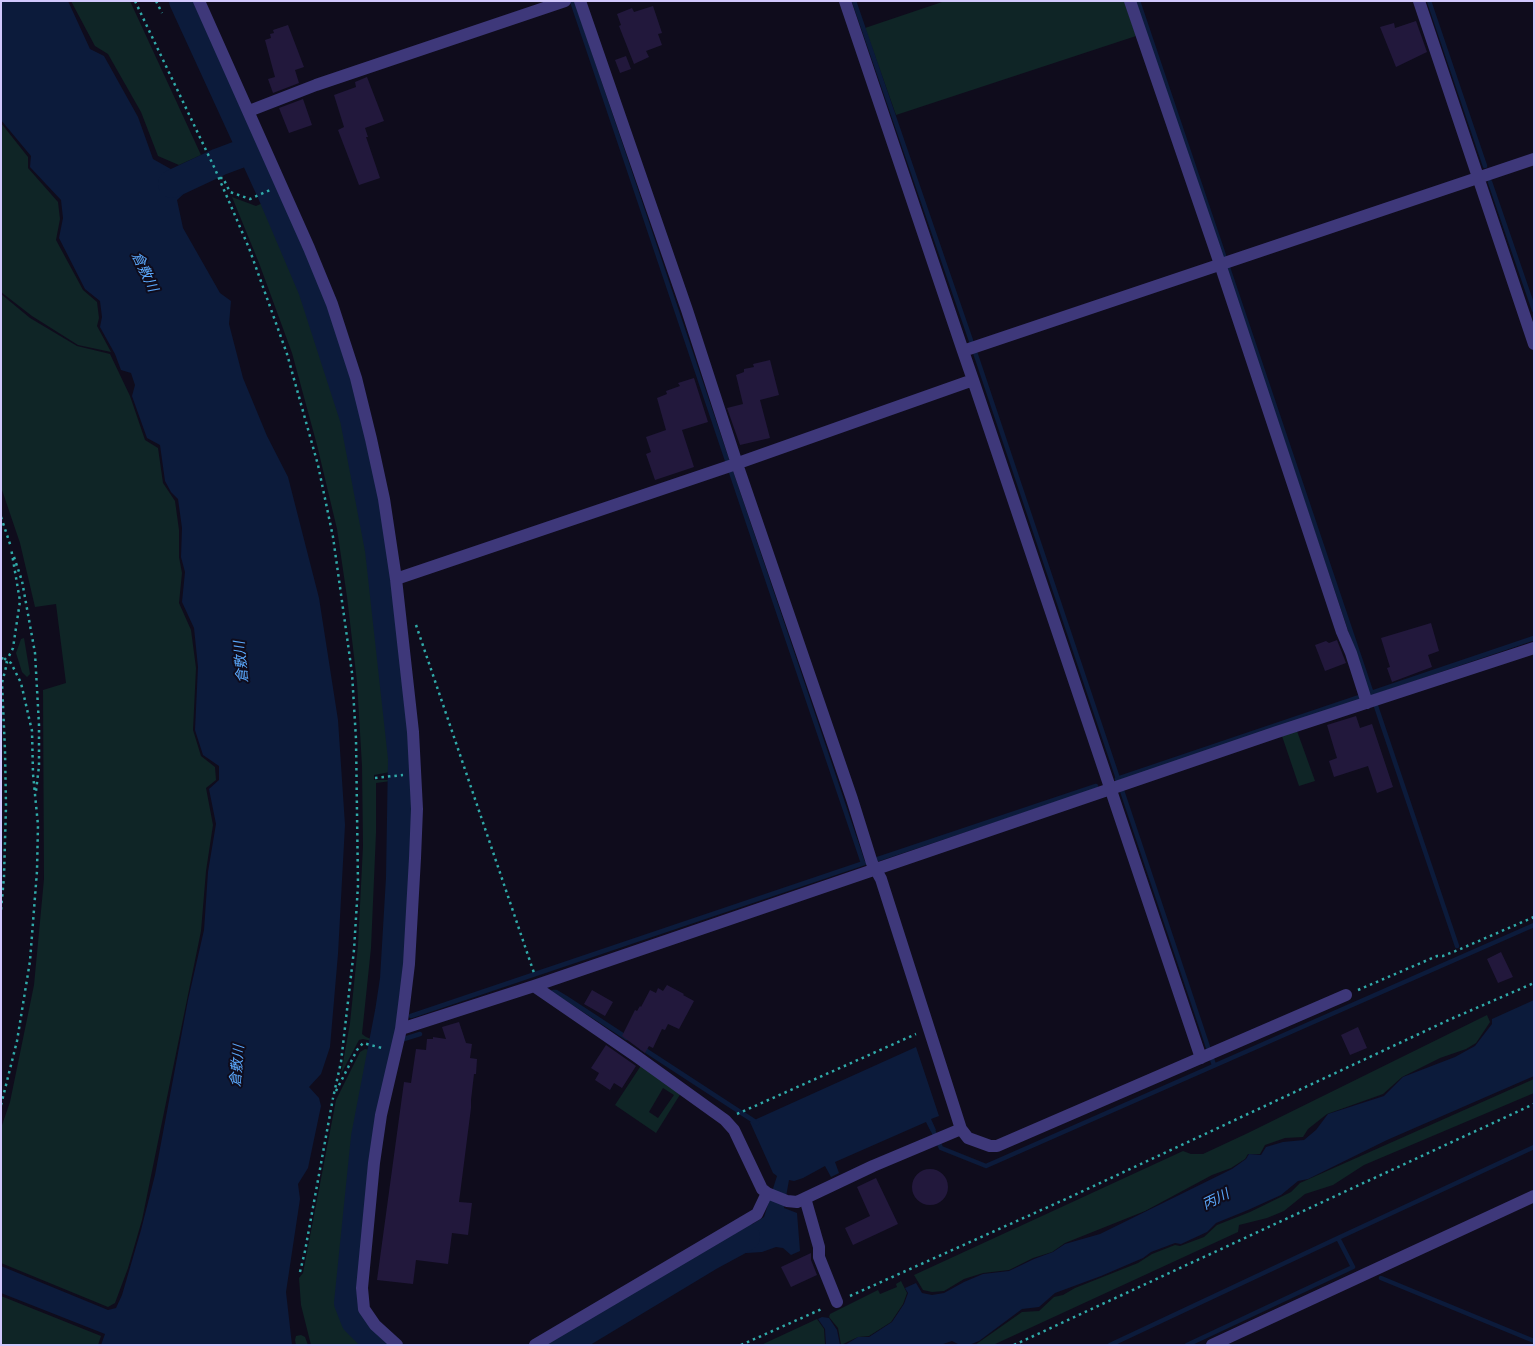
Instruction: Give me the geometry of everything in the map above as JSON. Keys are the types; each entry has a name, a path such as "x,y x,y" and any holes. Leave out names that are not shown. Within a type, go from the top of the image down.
{"street":[{"path":"199,1 249,111 332,304 356,378 384,499 396,579 413,732 417,809 409,964 401,1030 381,1115 374,1163 362,1288 364,1309 375,1325 397,1345"},
{"path":"249,111 316,85 565,1"},
{"path":"580,1 687,310 732,466 852,799 872,862 884,888 961,1129 968,1138 990,1146 997,1146 1346,995"},
{"path":"845,1 969,348 973,380 1117,787 1207,1056"},
{"path":"1130,1 1225,263 1369,699"},
{"path":"1419,1 1534,344"},
{"path":"969,348 1534,159"},
{"path":"396,579 732,466 973,380"},
{"path":"401,1030 1117,787 1369,699 1534,648"},
{"path":"534,986 643,1060 725,1120 734,1130 762,1189 787,1201 797,1202 961,1129"},
{"path":"535,1345 757,1214 769,1194"},
{"path":"1212,1345 1534,1196"},
{"path":"805,1198 820,1247 819,1257 837,1302"}],"path":[{"path":"135,1 220,178 249,248 287,354 318,465 333,537 352,673 356,749 358,885 354,950 341,1062 300,1272"},
{"path":"156,1 162,13"},
{"path":"220,178 223,178 230,192 242,197 250,199 260,194"},
{"path":"1,517 22,581 35,653 38,682 39,757 36,798"},
{"path":"3,658 9,656 13,648 20,602 11,548"},
{"path":"414,617 533,971"},
{"path":"1,1105 17,1041 30,961 37,871 38,824 33,774 32,731 21,683 11,663 3,658"},
{"path":"1,910 6,806 2,683 7,663 3,658"},
{"path":"374,778 392,776"},
{"path":"1346,995 1534,917"},
{"path":"741,1345 1068,1198 1534,983"},
{"path":"732,1116 929,1028"},
{"path":"333,1098 342,1076 357,1050 363,1043 376,1046"},
{"path":"1014,1345 1534,1104"}],"green space":[{"path":"71,1 130,1 201,155 179,165 158,156 141,112 108,54 95,46"},
{"path":"945,1 1124,1 1136,36 896,115 865,28"},
{"path":"1,123 28,157 28,168 58,202 60,219 56,240 83,290 97,302 99,318 97,326 111,352 78,345 32,316 1,292"},
{"path":"232,197 256,206 265,202 302,285 329,366 347,426 362,493 391,711 395,771 374,775 374,780 393,780 391,911 385,982 376,1042 359,1040 341,1074 350,1023 358,945 363,846 362,766 357,682 337,529 292,353 259,263","holes":["391,781 389,912 376,1033 371,1039 362,1034 371,948 376,833 376,783"]},
{"path":"1,294 30,318 77,346 110,354 130,396 145,440 158,448 163,483 175,501 179,530 179,557 182,573 179,603 191,630 196,668 193,730 201,756 215,767 216,780 206,788 213,825 206,871 201,931 142,1220 128,1268 115,1303 108,1307 1,1263 1,1128 10,1102 34,985 44,879 43,690 66,683 56,604 35,607 20,543 1,487"},
{"path":"24,638 30,674 27,677 22,672 16,653 21,639"},
{"path":"1297,731 1315,781 1299,786 1282,736"},
{"path":"1487,1015 1490,1022 1476,1043 1466,1049 1440,1058 1402,1077 1383,1094 1327,1114 1308,1129 1303,1137 1285,1138 1265,1145 1260,1154 1248,1154 1245,1159 1231,1168 1212,1175 1145,1211 1065,1243 1052,1252 1033,1258 1009,1270 983,1273 964,1279 944,1291 932,1292 923,1290 914,1275 1183,1151 1191,1154 1203,1154"},
{"path":"365,1049 375,1051 360,1118 342,1284 342,1309 351,1327 364,1340 360,1345 311,1345 301,1305 299,1278 303,1273 336,1100 360,1052"},
{"path":"642,1064 681,1093 656,1133 615,1105","holes":["663,1088 674,1095 658,1118 649,1112"]},
{"path":"1534,1079 1534,1093 1364,1165 1333,1185 1305,1194 1284,1211 1267,1218 1239,1225 1238,1232 993,1345 975,1345 1022,1312 1039,1311 1054,1297 1063,1295 1075,1288 1138,1263 1152,1254 1204,1237 1217,1225 1250,1212 1291,1192 1300,1183"},
{"path":"901,1281 907,1293 903,1304 891,1322 869,1336 858,1337 841,1345 838,1328 829,1317 830,1314 878,1290 880,1294 897,1287 896,1284"},
{"path":"1,1296 101,1336 98,1345 1,1345"},
{"path":"817,1319 824,1329 825,1345 761,1345"},
{"path":"301,1335 305,1337 308,1345 296,1345 296,1336"}],"water":[{"name":"倉敷川","path":"1,1 68,1 90,49 104,56 138,117 153,159 176,172 198,164 205,167 207,171 203,176 177,200 183,228 220,293 231,301 229,324 243,378 267,436 288,477 319,598 338,720 345,825 338,954 330,1047 321,1074 309,1087 319,1098 321,1106 308,1168 298,1184 300,1199 286,1292 292,1345 101,1345 105,1334 1,1293 1,1266 108,1310 116,1308 122,1295 155,1175 188,1000 204,930 208,872 216,824 209,789 219,780 219,766 203,755 195,730 198,667 194,628 182,602 185,572 181,557 182,528 178,499 171,492 165,481 160,445 147,438 132,396 135,385 131,373 121,370 115,354 100,327 102,317 100,301 85,289 59,238 63,218 61,200 30,167 31,156 1,120"},
{"name":"丙川","path":"1534,1000 1534,1076 1387,1140 1308,1179 1298,1181 1281,1195 1216,1223 1207,1232 1181,1244 1175,1243 1151,1252 1143,1258 1101,1276 1055,1293 1039,1307 1022,1309 979,1341 969,1345 960,1345 952,1341 940,1345 845,1345 858,1337 869,1337 892,1322 904,1304 908,1293 905,1288 916,1283 922,1293 932,1295 944,1293 983,1274 1009,1271 1053,1252 1065,1244 1100,1234 1232,1169 1246,1159 1249,1154 1261,1155 1266,1147 1283,1142 1304,1140 1316,1130 1328,1114 1384,1096 1403,1077 1455,1057 1475,1046 1492,1024 1492,1019"},
{"path":"916,1047 939,1116 931,1119 936,1130 931,1132 926,1122 835,1162 839,1173 831,1177 825,1166 803,1178 794,1181 789,1180 784,1208 797,1213 800,1251 791,1255 783,1248 776,1247 762,1252 731,1254 718,1261 711,1249 764,1217 777,1176 773,1173 750,1122"},
{"path":"822,1317 829,1318 837,1330 840,1345 826,1345 825,1329 818,1319"}],"building":[{"path":"653,6 662,33 658,34 662,45 646,51 649,57 634,64 619,26 621,25 617,14 632,8 634,12"},
{"path":"1416,21 1427,52 1396,67 1380,27 1394,23 1395,28"},
{"path":"288,25 304,67 295,70 299,83 273,93 268,79 275,77 265,40 271,38 270,34 274,33 273,30"},
{"path":"626,56 631,69 620,73 615,60"},
{"path":"367,77 384,121 365,128 368,137 366,137 380,178 359,185 338,130 344,127 334,95 356,87 355,82"},
{"path":"303,99 312,125 289,133 279,108"},
{"path":"770,360 779,395 760,400 770,438 740,445 727,408 743,404 736,375 744,372 744,369 754,367 753,364"},
{"path":"694,378 708,422 682,430 694,467 655,480 646,454 651,452 646,437 666,430 657,398 667,394 666,391 680,386 678,383"},
{"path":"1431,623 1439,651 1428,655 1432,667 1392,682 1387,668 1390,667 1381,638"},
{"path":"1337,640 1346,663 1325,671 1315,645"},
{"path":"1356,716 1360,728 1372,724 1393,787 1377,793 1368,766 1334,777 1329,761 1337,758 1327,725"},
{"path":"1501,952 1513,977 1498,983 1487,959"},
{"path":"667,985 694,1001 679,1029 668,1024 665,1030 662,1029 653,1048 649,1046 645,1053 622,1036 635,1010 637,1011 641,1007 650,990 656,993 658,988 663,991"},
{"path":"592,990 613,1002 605,1016 584,1004"},
{"path":"459,1022 466,1043 472,1044 470,1058 477,1059 459,1202 472,1203 468,1235 452,1233 448,1264 416,1260 413,1284 377,1280 404,1082 411,1083 416,1049 426,1050 427,1039 433,1039 433,1037 446,1039 442,1027"},
{"path":"1358,1027 1367,1048 1350,1055 1341,1035"},
{"path":"606,1045 636,1066 622,1088 614,1083 610,1090 595,1080 599,1073 591,1068"},
{"path":"930,1169 943,1174 948,1187 943,1200 930,1205 917,1200 912,1187 917,1174"},
{"path":"876,1178 898,1224 853,1245 845,1228 870,1216 857,1187"},
{"path":"811,1253 811,1260 817,1275 791,1287 781,1267"}],"waterway":[{"path":"183,1 272,195 312,289 354,419 379,550 402,758 400,878 394,979 365,1137 348,1303 355,1321 379,1345"},
{"path":"572,1 863,863"},
{"path":"854,1 978,361 1214,1065"},
{"path":"1138,1 1457,946"},
{"path":"1429,1 1485,166"},
{"path":"172,184 219,162 251,150"},
{"path":"1490,182 1534,310"},
{"path":"1117,779 1534,638"},
{"path":"878,859 1096,786"},
{"path":"411,1016 864,863"},
{"path":"931,1126 941,1148 986,1166 1534,925"},
{"path":"553,992 566,998 627,1038"},
{"path":"389,1012 396,1013"},
{"path":"385,1034 392,1036"},
{"path":"404,1039 420,1034"},
{"path":"642,1048 757,1123"},
{"path":"1187,1345 1353,1267 1338,1238 1534,1147"},
{"path":"563,1345 709,1257 746,1237"},
{"path":"1110,1345 1338,1238"},
{"path":"1381,1278 1534,1341"}]}
